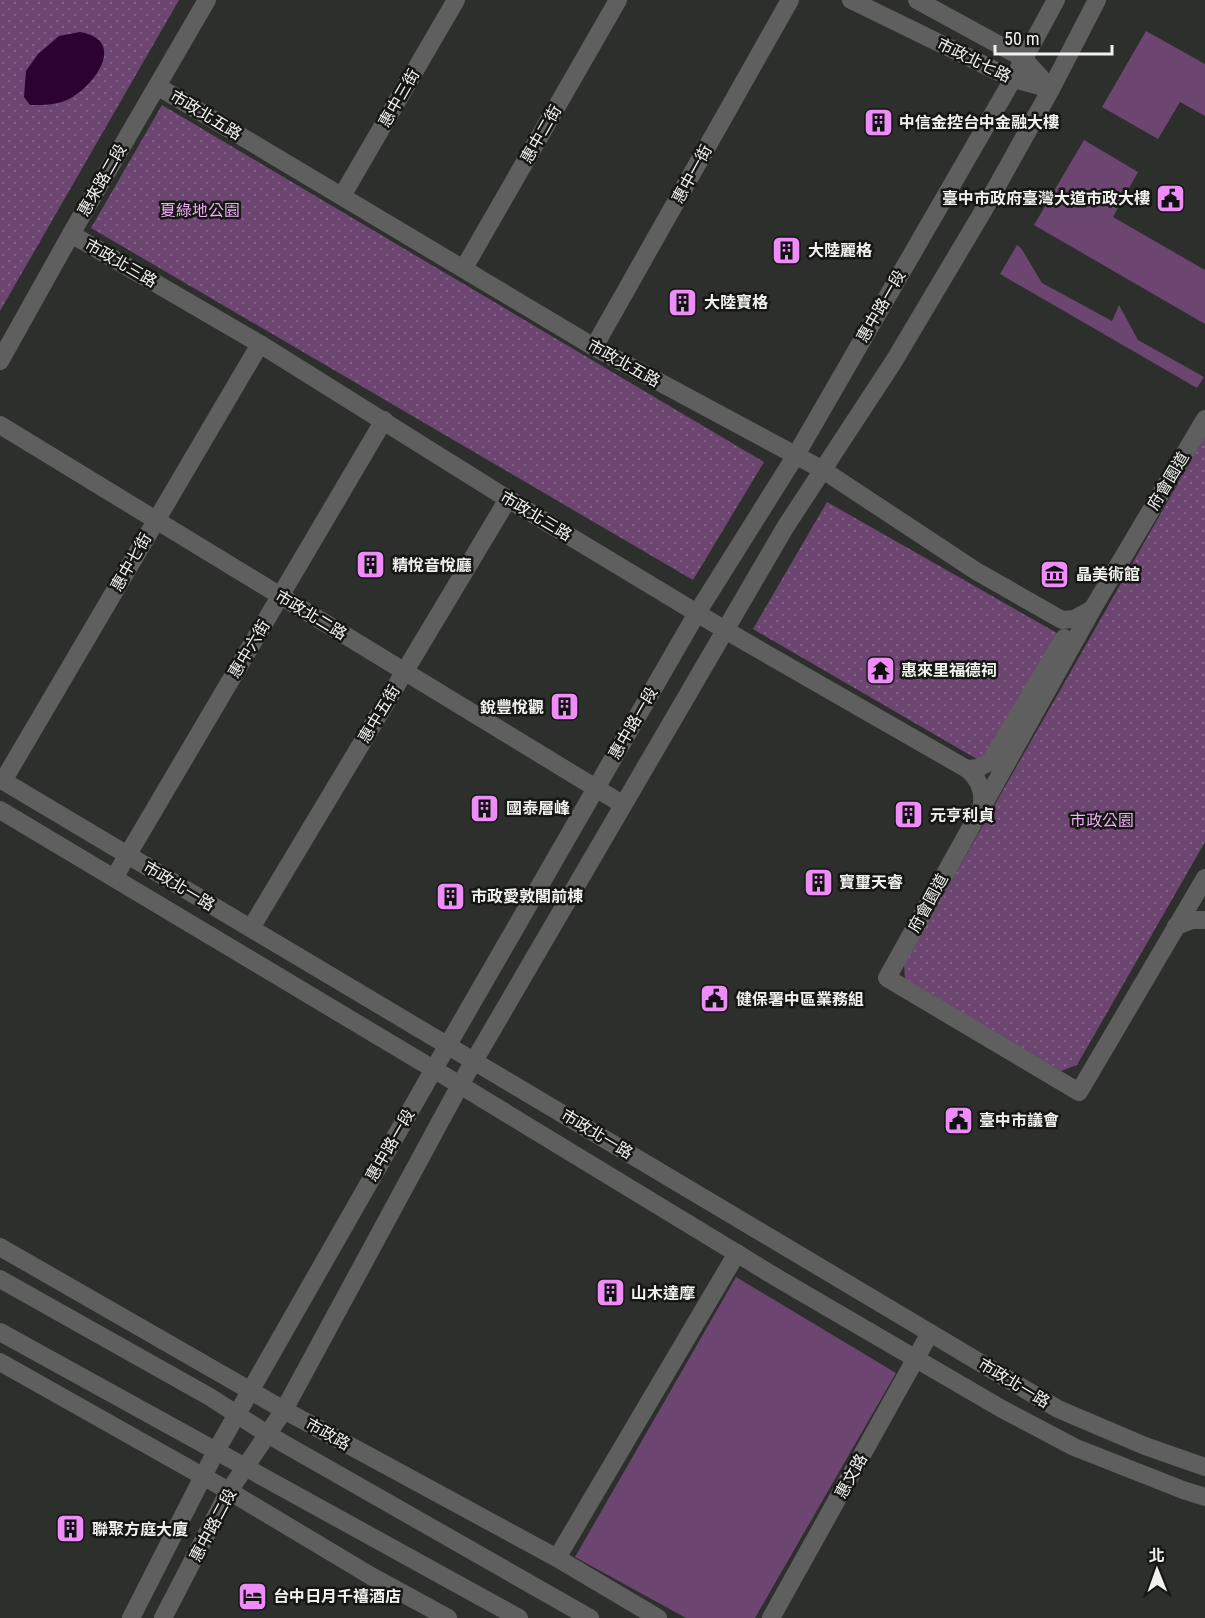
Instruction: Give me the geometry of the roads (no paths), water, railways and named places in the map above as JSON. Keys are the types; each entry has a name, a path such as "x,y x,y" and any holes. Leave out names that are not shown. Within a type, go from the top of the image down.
{"street":[{"name":"惠來路二段","path":"0,361 207,0"},
{"name":"惠中三街","path":"342,196 456,0"},
{"name":"惠中二街","path":"464,268 618,0"},
{"name":"惠中一街","path":"594,347 790,0"},
{"name":"市政北七路","path":"852,0 1013,79 1051,89"},
{"name":"市政北七路","path":"917,0 1023,58 1051,89"},
{"name":"惠中路一段","path":"216,1451 595,788 697,613 796,455 1013,79 1056,0"},
{"name":"惠中路一段","path":"267,1434 284,1410 460,1085 622,804 786,526 894,361 982,213 1051,89 1097,0"},
{"name":"市政北五路","path":"157,86 594,347 823,470 976,571 1062,620"},
{"name":"市政北三路","path":"71,234 260,344 508,499 725,630 967,769"},
{"name":"惠中七街","path":"2,780 260,344"},
{"name":"府會園道","path":"1205,419 1093,608 1028,711 981,809 886,978 1079,1092 1205,878"},
{"name":"惠中六街","path":"114,879 384,420"},
{"name":"市政北二路","path":"0,425 622,804"},
{"name":"惠中五街","path":"251,928 508,499"},
{"path":"967,769 978,768 990,762 1028,711 1067,632 1062,620 1077,618 1093,608"},
{"path":"967,769 975,776 980,787 981,809"},
{"name":"市政北一路","path":"2,780 1058,1409 1145,1446 1205,1467"},
{"name":"市政北一路","path":"0,810 434,1069 737,1254 1002,1409 1074,1447 1205,1497"},
{"path":"1176,926 1192,920 1205,920"},
{"name":"市政路","path":"0,1246 284,1410 557,1558 658,1618"},
{"path":"557,1558 737,1254"},
{"name":"市政路","path":"0,1279 590,1618"},
{"path":"0,1332 519,1618"},
{"name":"惠文路","path":"771,1618 930,1333"},
{"path":"0,1362 448,1618"},
{"name":"惠中路二段","path":"163,1618 229,1491 267,1434"},
{"name":"惠中路二段","path":"130,1618 216,1451"}],"place":[{"name":"中信金控台中金融大樓","path":"878,122"},
{"name":"臺中市政府臺灣大道市政大樓","path":"1171,198"},
{"name":"大陸麗格","path":"787,250"},
{"name":"大陸寶格","path":"683,302"},
{"name":"精悅音悅廳","path":"371,565"},
{"name":"晶美術館","path":"1055,574"},
{"name":"惠來里福德祠","path":"880,670"},
{"name":"銳豐悅觀","path":"565,707"},
{"name":"國泰層峰","path":"485,808"},
{"name":"元亨利貞","path":"909,815"},
{"name":"寶璽天睿","path":"818,882"},
{"name":"市政愛敦閣前棟","path":"450,896"},
{"name":"健保署中區業務組","path":"715,999"},
{"name":"臺中市議會","path":"958,1120"},
{"name":"山木達摩","path":"610,1293"},
{"name":"聯聚方庭大廈","path":"71,1529"},
{"name":"台中日月千禧酒店","path":"252,1596"}],"park label":[{"name":"夏綠地公園","path":"200,210"},
{"name":"市政公園","path":"1102,820"}]}
